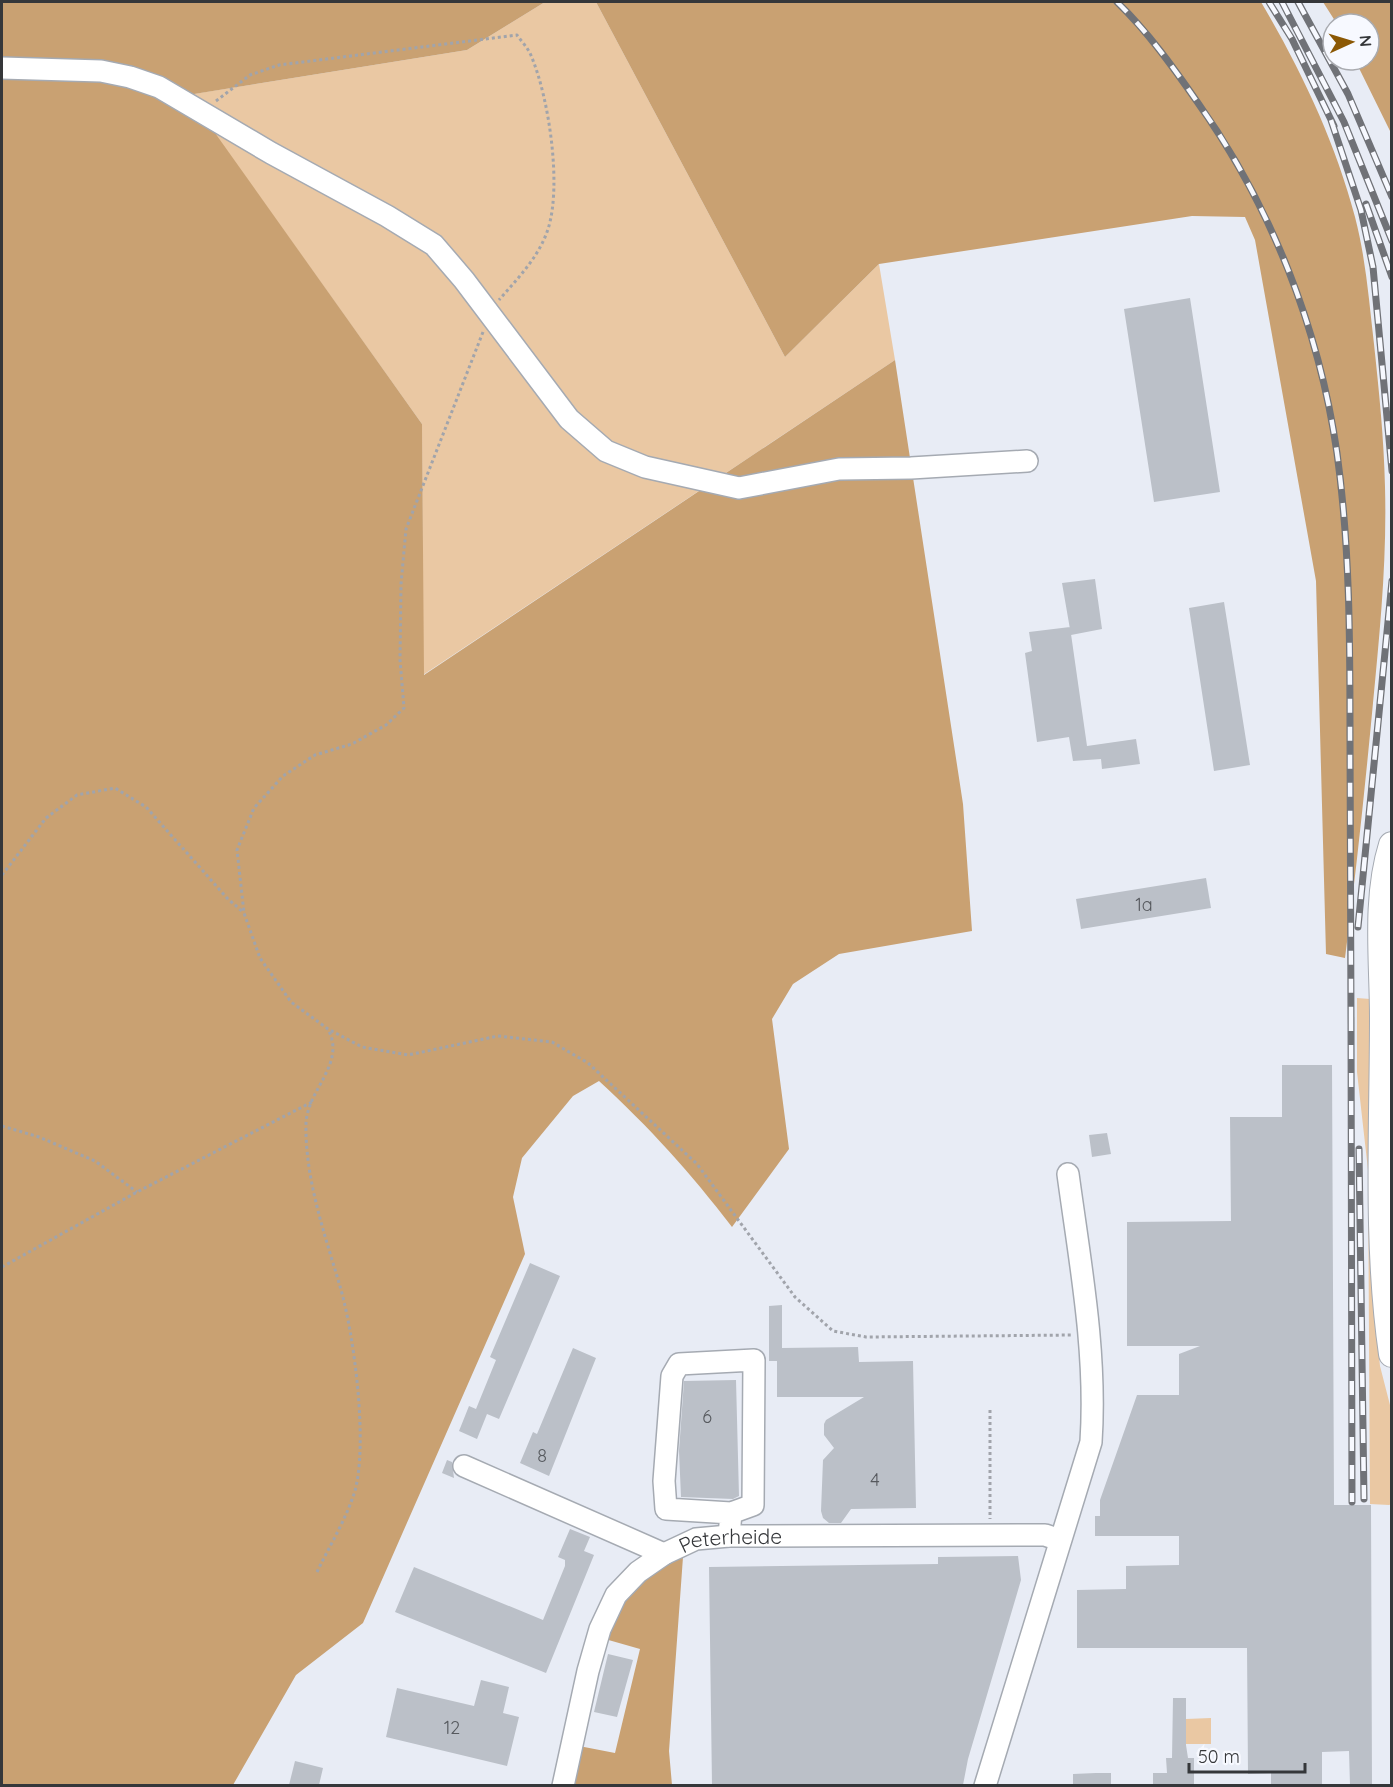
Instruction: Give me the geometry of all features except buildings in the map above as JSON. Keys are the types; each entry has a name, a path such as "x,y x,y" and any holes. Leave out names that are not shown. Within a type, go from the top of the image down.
{"main road":[{"path":"1392,845 1384,890 1382,942 1384,1304 1392,1354"}],"street":[{"path":"2,69 66,69 130,76 159,87 204,115 387,216 434,245 464,280 569,419 606,451 645,467 739,488 838,469 911,468 1027,461"},
{"path":"985,1785 1091,1442 1094,1397 1090,1334 1068,1174"},
{"path":"754,1360 753,1505 731,1513 666,1509 664,1481 672,1376 679,1364 754,1360"},
{"path":"464,1466 664,1554"},
{"path":"729,1536 731,1513"},
{"name":"Peterheide","path":"563,1785 588,1671 600,1629 616,1595 638,1572 664,1554 696,1539 729,1536 1045,1535 1060,1540"}],"path":[{"path":"204,115 216,100 250,75 279,65 517,35 532,55 545,100 555,191 548,229 532,262 492,308 405,529 400,584 400,660 404,708 386,725 352,744 315,755 291,771 254,808 237,850 244,913 260,958 291,1002 328,1029 362,1047 408,1055 498,1036 552,1042 588,1063 698,1164 795,1297 833,1331 866,1337 1090,1334"},
{"path":"2,875 46,818 77,795 115,788 146,807 227,898 244,913"},
{"path":"317,1572 354,1493 360,1442 350,1327 320,1222 308,1151 306,1121 312,1102 333,1058 334,1041 328,1029"},
{"path":"2,1267 137,1192 312,1102"},
{"path":"2,1126 39,1137 95,1161 137,1192"},
{"path":"990,1410 990,1536"}],"shaded area":[{"path":"2,2 545,2 467,50 188,95 422,424 424,675 895,360 963,804 972,931 839,954 793,984 772,1019 789,1149 732,1227 669,1151 599,1081 573,1096 522,1158 513,1197 525,1254 363,1623 296,1675 233,1785 2,1786"},
{"path":"545,2 596,2 785,357 879,264 895,360 423,675 422,424 187,95 467,50"},
{"path":"596,2 1261,2 1315,106 1347,189 1365,265 1381,415 1385,514 1382,595 1364,799 1345,958 1326,954 1316,581 1255,240 1245,217 1192,216 879,264 785,357"},
{"path":"1323,2 1391,2 1391,133 1361,72 1381,72 1381,12 1329,12"},
{"path":"1357,998 1370,999 1374,1307 1380,1366 1391,1409 1392,1504 1389,1505 1370,1504 1368,1170 1357,1072"},
{"path":"683,1557 669,1751 672,1785 570,1786 579,1746 615,1753 640,1649 605,1639 611,1625 626,1600 645,1579 656,1570"},
{"path":"1211,1718 1211,1744 1186,1744 1186,1719"}],"railway":[{"path":"1117,2 1150,38 1179,76 1224,142 1248,184 1288,270 1318,360 1329,406 1345,524 1348,594 1351,1024"},
{"path":"1269,2 1292,39 1334,126"},
{"path":"1282,2 1344,122 1392,241"},
{"path":"1298,2 1348,94 1392,197"},
{"path":"1331,120 1361,210 1373,267 1392,471"},
{"path":"1366,204 1392,277"},
{"path":"1358,927 1392,581"},
{"path":"1351,1017 1352,1502"},
{"path":"1359,1149 1364,1499"}]}
